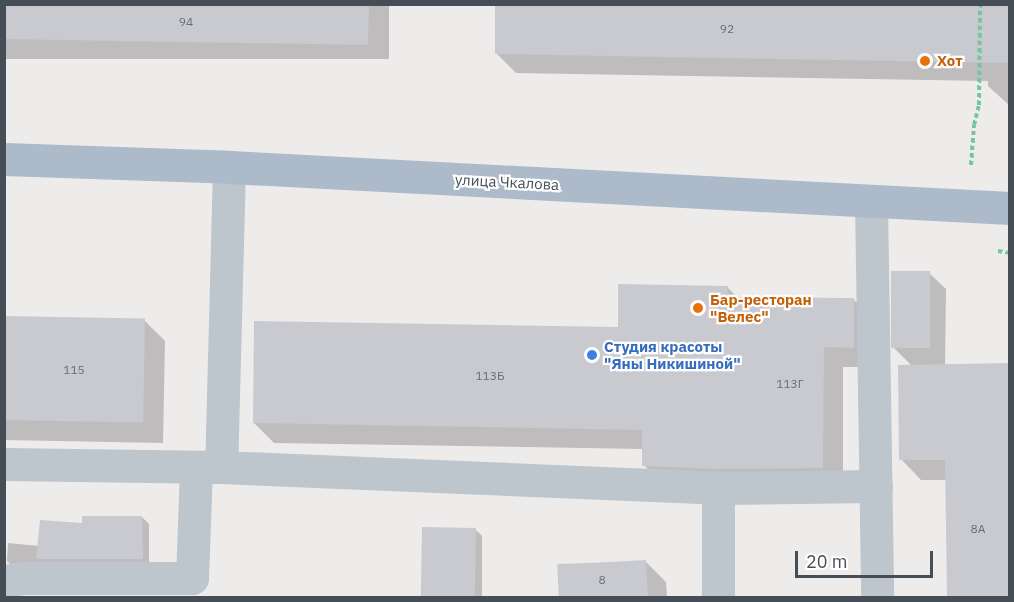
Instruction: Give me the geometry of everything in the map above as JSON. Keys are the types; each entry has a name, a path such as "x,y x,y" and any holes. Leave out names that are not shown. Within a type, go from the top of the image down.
{"main road":[{"name":"улица Чкалова","path":"4,159 229,167 1010,208"}],"lane":[{"path":"4,581 24,578 192,578 208,467 229,167"},
{"path":"871,202 877,597"},
{"path":"4,464 208,467 718,488 876,486"},
{"path":"718,488 718,597"}],"path":[{"path":"969,205 971,148 979,105 980,4"},
{"path":"989,250 1010,253"}],"building":[{"path":"4,4 369,4 368,45 4,39"},
{"path":"495,4 1010,4 1010,63 495,54"},
{"path":"891,271 930,271 930,348 891,348"},
{"path":"618,284 728,286 727,297 854,298 854,348 824,347 823,468 718,469 642,466 642,430 253,423 254,321 618,327"},
{"path":"4,316 145,318 143,422 4,420"},
{"path":"1010,363 1010,597 947,597 945,460 899,460 898,365"},
{"path":"82,516 142,516 143,559 36,559 40,520 82,523"},
{"path":"422,527 476,528 475,598 421,597"},
{"path":"646,560 648,597 559,598 557,565"}],"place":[{"name":"Хот","path":"925,61"},
{"name":"Бар-ресторан \"Велес\"","path":"698,308"},
{"name":"Студия красоты \"Яны Никишиной\"","path":"592,355"}]}
